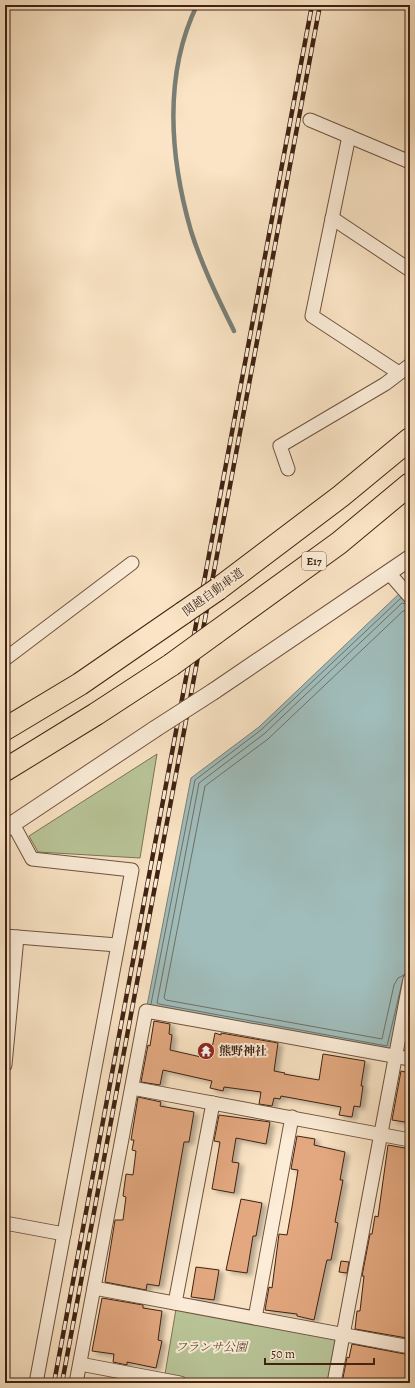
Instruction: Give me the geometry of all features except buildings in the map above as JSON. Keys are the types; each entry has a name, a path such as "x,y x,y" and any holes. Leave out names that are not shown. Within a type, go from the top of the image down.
{"highway":[{"name":"関越自動車道","path":"5,729 80,684 218,589 341,496 410,439"},
{"name":"E17","path":"5,770 96,714 171,665 339,543 410,484"}],"street":[{"path":"310,120 410,162"},
{"path":"349,136 312,316 399,373"},
{"path":"332,218 410,270"},
{"path":"288,470 280,446 385,384 410,365"},
{"path":"36,1383 132,870 32,859 9,827 214,691 410,558"},
{"path":"5,659 132,563"},
{"path":"389,573 410,597"},
{"path":"5,1065 11,936 118,945"},
{"path":"334,1383 410,979"},
{"path":"76,1383 146,1011 410,1060"},
{"path":"132,1088 410,1140"},
{"path":"175,1303 213,1103"},
{"path":"255,1318 292,1118"},
{"path":"5,1223 64,1234"},
{"path":"94,1288 410,1347"},
{"path":"80,1364 161,1381 180,1383"}],"green space":[{"path":"157,754 140,858 38,852 29,836"},
{"name":"フランサ公園","path":"177,1303 343,1334 334,1383 181,1383 164,1380"}],"water":[{"path":"403,590 410,597 410,979 395,1057 146,1011 191,778 259,727"}],"waterway":[{"path":"197,5 186,32 179,60 175,88 173,117 178,175 195,244 216,294 234,331"}],"railway":[{"path":"54,1383 312,5"},
{"path":"62,1383 320,5"}],"place":[{"name":"熊野神社","path":"206,1051"}]}
